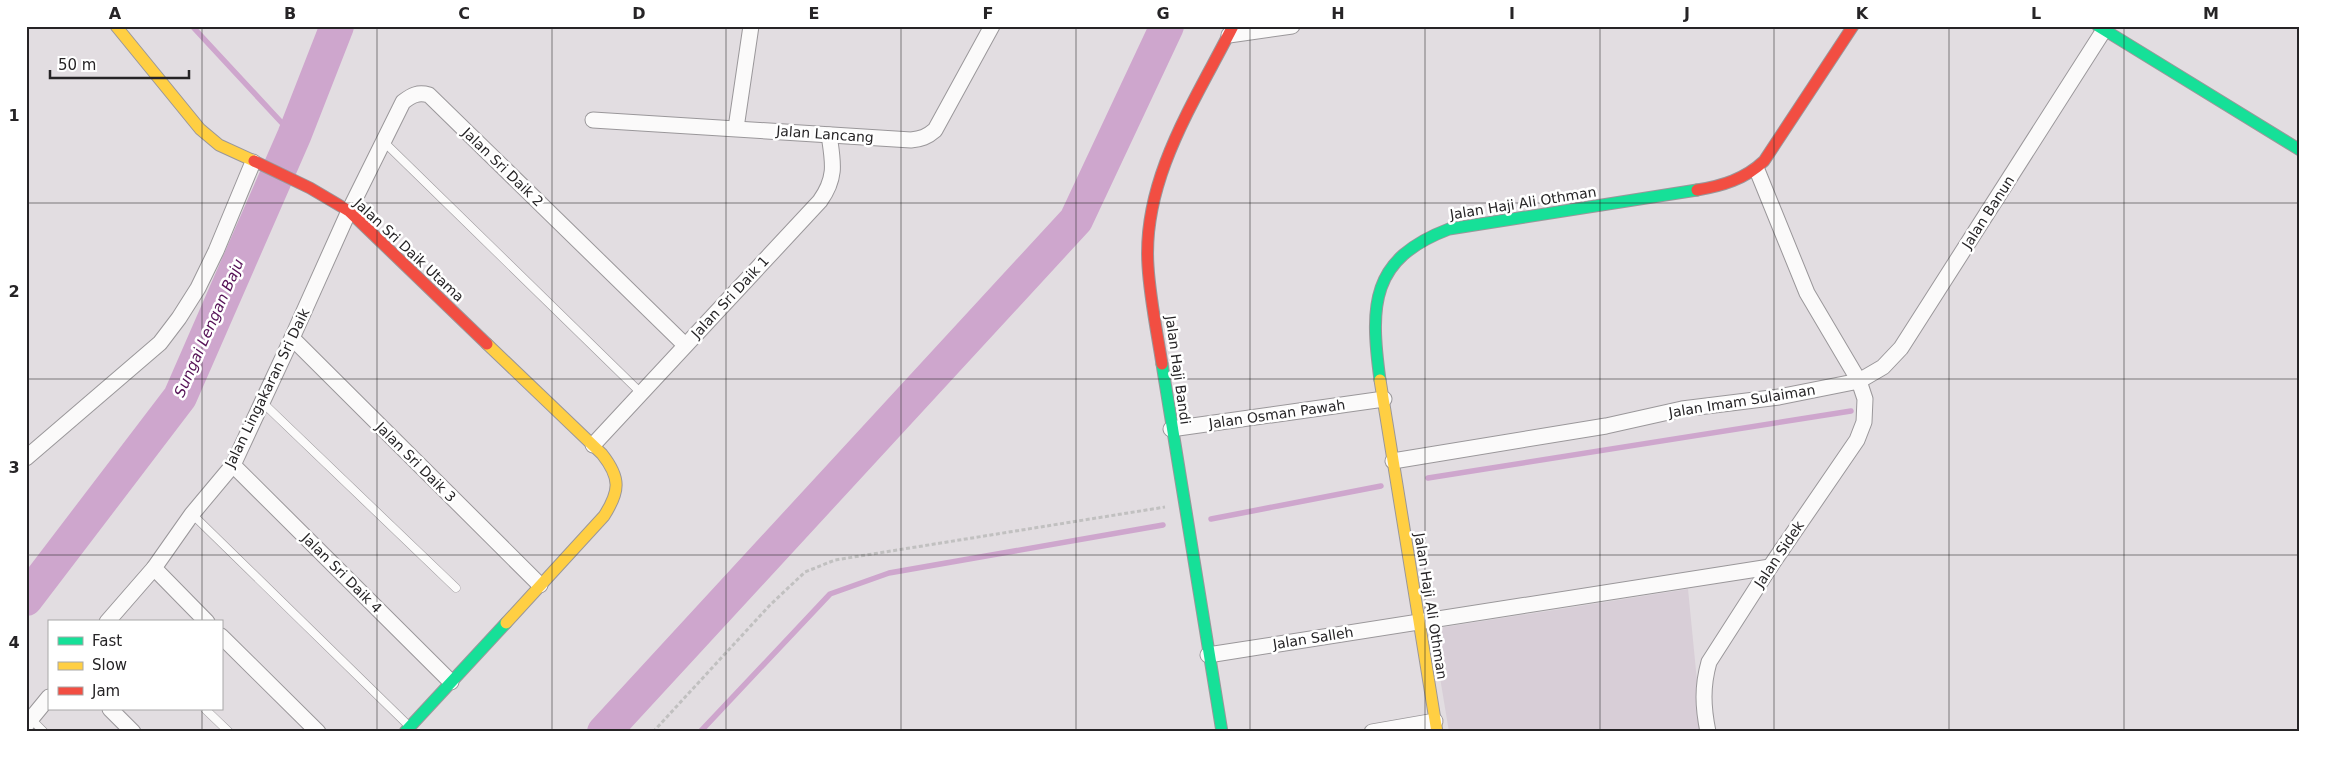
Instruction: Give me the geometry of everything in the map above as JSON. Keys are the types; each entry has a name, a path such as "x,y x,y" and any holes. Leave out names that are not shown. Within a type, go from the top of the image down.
{"street":[{"name":"Jalan Sri Daik Utama","path":"116,26 200,129 219,145 259,166 310,188 349,211 608,461 618,483 617,494 604,516 540,586"},
{"path":"736,128 751,26"},
{"name":"Jalan Lancang","path":"593,120 911,140 929,136 935,130 992,26"},
{"path":"1231,30 1292,26"},
{"path":"1853,26 1757,170 1807,293 1859,381"},
{"path":"2101,28 2300,150"},
{"name":"Jalan Banun","path":"1859,381 1883,367 1902,348 2101,28"},
{"name":"Jalan Haji Bandi","path":"1222,732 1170,429 1148,266 1152,205 1168,155 1231,30"},
{"name":"Jalan Sri Daik 2","path":"349,211 403,102 412,95 422,93 429,95 685,344"},
{"name":"Jalan Sri Daik 1","path":"593,445 825,194 830,187 833,173 828,135"},
{"path":"26,458 160,343 180,318 198,288 259,166"},
{"name":"Jalan Haji Ali Othman","path":"1436,726 1393,461 1374,319 1380,289 1392,266 1408,249 1426,237 1448,229 1708,188 1741,178 1757,170"},
{"name":"Jalan Lingakaran Sri Daik","path":"111,620 154,568 192,514 233,465 349,211"},
{"name":"Jalan Sri Daik 3","path":"292,338 540,586"},
{"name":"Jalan Imam Sulaiman","path":"1393,461 1606,426 1682,409 1779,397 1859,381"},
{"name":"Jalan Sidek","path":"1708,732 1703,704 1704,680 1709,662 1770,567 1857,440 1864,422 1865,399 1859,381"},
{"name":"Jalan Osman Pawah","path":"1170,429 1384,399"},
{"name":"Jalan Sri Daik 4","path":"233,465 451,682"},
{"name":"Jalan Salleh","path":"1208,655 1770,567"},
{"path":"154,568 205,620"},
{"path":"407,729 540,586"},
{"path":"222,637 318,732"},
{"path":"28,722 48,698"},
{"path":"111,710 133,732"},
{"path":"1372,732 1436,726"}],"lane":[{"path":"384,142 641,393"},
{"path":"262,402 456,588"},
{"path":"192,514 407,729"},
{"path":"207,710 229,732"},
{"path":"28,722 44,732"}],"path":[{"path":"652,732 770,605 805,572 835,560 1183,504"}],"shaded area":[{"path":"1688,589 1702,732 1449,732 1432,629"}],"waterway":[{"path":"192,26 294,136"},
{"name":"Sungai Lengan Baju","path":"26,599 180,397 294,136 337,26"},
{"path":"604,732 1076,220 1167,26"},
{"path":"1428,478 1851,411"},
{"path":"1211,519 1381,486"},
{"path":"700,732 830,594 889,573 1163,525"}],"traffic: fast":[{"path":"2098,26 2300,150"},
{"path":"1380,380 1375,329 1381,288 1390,270 1403,255 1423,241 1449,229 1697,190"},
{"path":"1162,364 1222,732"},
{"path":"405,732 506,623"}],"traffic: slow":[{"path":"116,26 200,129 219,145 254,161"},
{"path":"487,344 602,454 613,470 616,485 613,499 604,516 506,623"},
{"path":"1380,380 1437,732"}],"traffic: jam":[{"path":"1162,364 1148,266 1148,234 1153,202 1174,142 1233,26"},
{"path":"1697,190 1733,181 1749,173 1764,161 1853,26"},
{"path":"254,161 310,188 349,211 487,344"}]}
